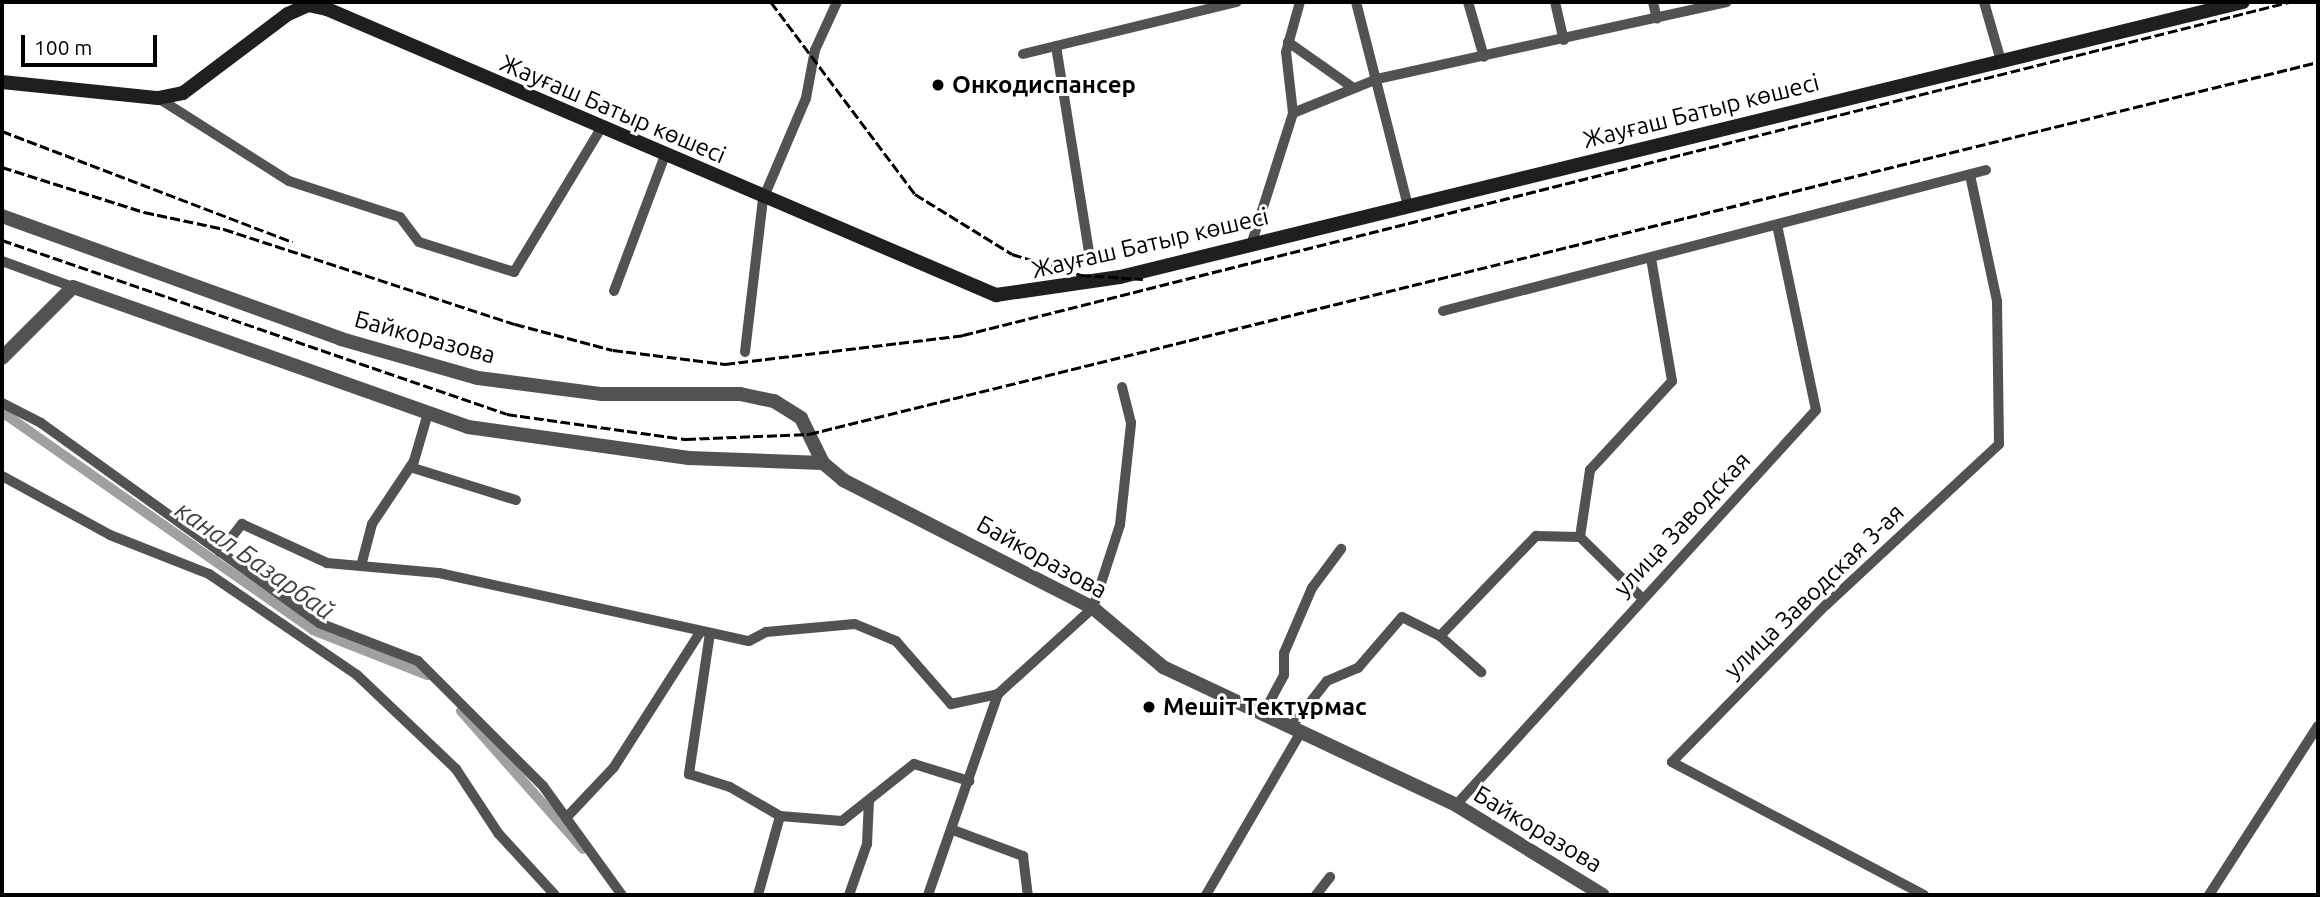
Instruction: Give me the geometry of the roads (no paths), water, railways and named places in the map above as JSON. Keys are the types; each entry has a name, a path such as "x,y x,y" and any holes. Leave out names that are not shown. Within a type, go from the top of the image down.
{"main road":[{"name":"Жауғаш Батыр көшесі","path":"2,82 158,98 204,82 308,5 664,158 996,295 1043,293 1251,245 2243,2"}],"street":[{"path":"745,352 763,199 806,98 815,50 837,2"},
{"path":"1023,54 1237,2"},
{"path":"1251,245 1293,113 1288,42 1300,2"},
{"path":"1356,2 1408,206"},
{"path":"1468,2 1484,57"},
{"path":"1555,2 1564,40"},
{"path":"1653,2 1657,19"},
{"path":"1293,113 1377,79 1727,2"},
{"path":"1984,2 2001,61"},
{"path":"1288,42 1352,87"},
{"path":"1056,46 1090,258"},
{"path":"158,98 289,181 400,217 419,242 514,272 600,130"},
{"path":"614,291 664,158"},
{"path":"1444,310 1778,229 1986,170"},
{"name":"улица Заводская 3-ая","path":"1924,895 1672,762 1826,605 1999,444 2003,364 1997,301 1970,175"},
{"name":"Байкоразова","path":"2,216 341,339 478,378 602,394 740,394 774,401 801,418 823,463 843,480 1093,608 1163,667 1456,805 1603,895"},
{"name":"улица Заводская","path":"1456,805 1816,410 1778,229"},
{"path":"1580,537 1590,470 1672,381 1651,258"},
{"path":"2,261 468,427 689,458 823,463"},
{"path":"2,358 73,286"},
{"path":"928,895 953,830 998,694 1093,608 1120,525 1131,423 1122,387"},
{"path":"2,404 41,423 319,623 418,661 543,786 622,895"},
{"path":"361,566 372,524 410,467 428,413"},
{"path":"410,467 516,500"},
{"path":"2,476 110,534 209,574 358,675 456,769 498,833 555,895"},
{"path":"220,552 242,524 327,564 439,573 749,641 766,632 855,624 896,641 951,704 998,694"},
{"path":"1440,636 1536,536 1580,537 1642,598"},
{"path":"1263,714 1284,675 1284,653 1312,588 1341,549"},
{"path":"1206,895 1296,729 1326,681 1358,668 1402,617 1440,636 1481,672"},
{"path":"566,818 614,767 705,631"},
{"path":"705,631 689,774 730,787 780,816 842,821 914,764 969,781"},
{"path":"2209,895 2318,726"},
{"path":"849,895 867,844 869,800"},
{"path":"758,895 780,816"},
{"path":"953,830 1023,856 1028,895"},
{"path":"1316,895 1330,877"}],"waterway":[{"name":"канал Базарбай","path":"2,412 313,630 427,675"},
{"name":"канал Базарбай","path":"461,711 583,849"}],"railway":[{"path":"771,2 915,194 1012,254 1081,275 1143,279"},
{"path":"2,167 144,212 224,229 515,324 613,350 725,364 963,335 2289,2"},
{"path":"2,240 507,414 686,439 809,434 2318,62"},
{"path":"2,131 293,242"}],"place":[{"name":"Онкодиспансер","path":"938,85"},
{"name":"Мешіт Тектұрмас","path":"1149,707"}]}
